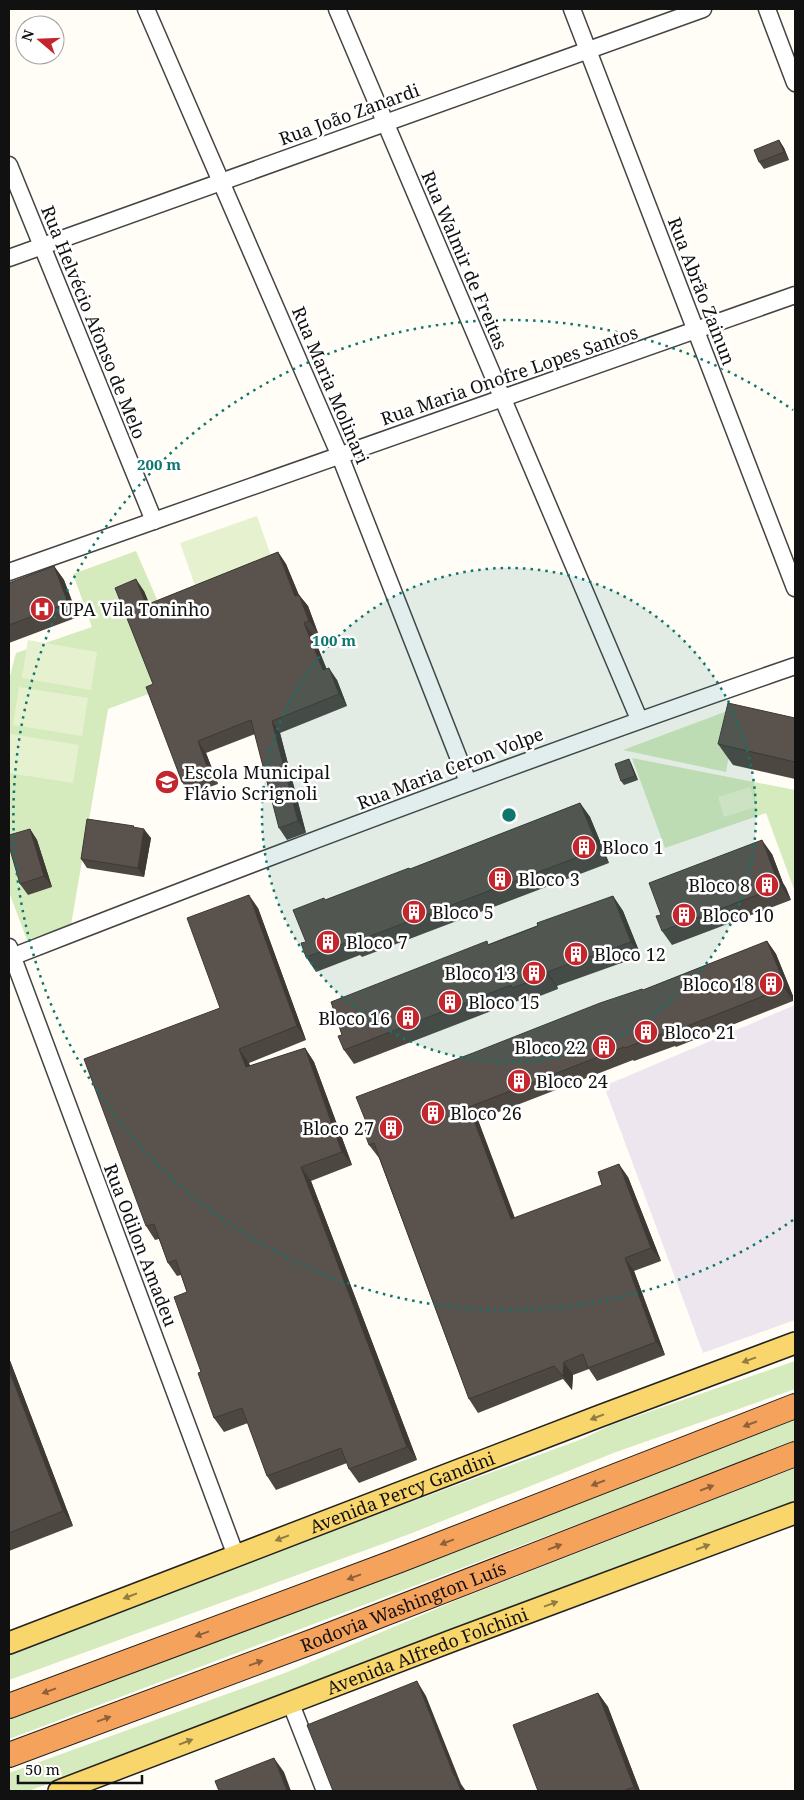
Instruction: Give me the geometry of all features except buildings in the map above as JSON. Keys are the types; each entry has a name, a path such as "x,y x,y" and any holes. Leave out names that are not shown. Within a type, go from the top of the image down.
{"highway":[{"path":"9,1706 400,1560 795,1406"},
{"name":"Rodovia Washington Luís","path":"9,1755 314,1641 795,1454"}],"main road":[{"name":"Avenida Percy Gandini","path":"9,1643 795,1344"},
{"name":"Avenida Alfredo Folchini","path":"59,1791 291,1704 454,1640 795,1513"}],"street":[{"name":"Rua Maria Molinari","path":"146,9 340,456 468,782"},
{"name":"Rua Walmir de Freitas","path":"337,9 639,719"},
{"name":"Rua Abrão Zainun","path":"572,9 795,588"},
{"name":"Rua João Zanardi","path":"9,258 703,9"},
{"path":"767,9 795,83"},
{"name":"Rua Helvécio Afonso de Melo","path":"9,165 154,521"},
{"name":"Rua Maria Onofre Lopes Santos","path":"9,572 795,295"},
{"name":"Rua Maria Ceron Volpe","path":"10,954 639,719 795,666"},
{"name":"Rua Odilon Amadeu","path":"10,954 236,1556"},
{"path":"291,1704 325,1791"}],"shaded area":[{"path":"795,1005 795,1320 703,1353 604,1086"}],"green space":[{"path":"257,516 276,570 199,597 180,543"},
{"path":"136,551 191,678 108,709 71,925 27,940 9,892 9,680 16,653 92,627 73,574"},
{"path":"28,640 97,652 91,690 22,678"},
{"path":"19,687 88,698 82,736 13,725"},
{"path":"738,707 726,772 623,750"},
{"path":"10,734 79,745 73,783 9,773"},
{"path":"632,758 795,790 795,892 766,813 665,848"},
{"path":"750,787 756,807 724,817 718,797"},
{"path":"795,1361 795,1389 616,1452 407,1535 9,1680 9,1654 283,1549 582,1439 611,1425"},
{"path":"795,1415 795,1442 9,1739 9,1716"},
{"path":"795,1468 795,1502 157,1745 28,1791 9,1791 9,1773 285,1673 462,1598"}],"place":[{"name":"UPA Vila Toninho","path":"42,609"},
{"name":"Escola Municipal Flávio Scrignoli","path":"167,782"},
{"name":"Bloco 1","path":"584,847"},
{"name":"Bloco 3","path":"500,879"},
{"name":"Bloco 8","path":"767,885"},
{"name":"Bloco 5","path":"414,912"},
{"name":"Bloco 10","path":"684,915"},
{"name":"Bloco 7","path":"328,942"},
{"name":"Bloco 12","path":"576,954"},
{"name":"Bloco 13","path":"534,973"},
{"name":"Bloco 18","path":"771,984"},
{"name":"Bloco 15","path":"450,1002"},
{"name":"Bloco 16","path":"408,1018"},
{"name":"Bloco 21","path":"646,1032"},
{"name":"Bloco 22","path":"604,1047"},
{"name":"Bloco 24","path":"519,1081"},
{"name":"Bloco 26","path":"433,1113"},
{"name":"Bloco 27","path":"391,1128"}]}
